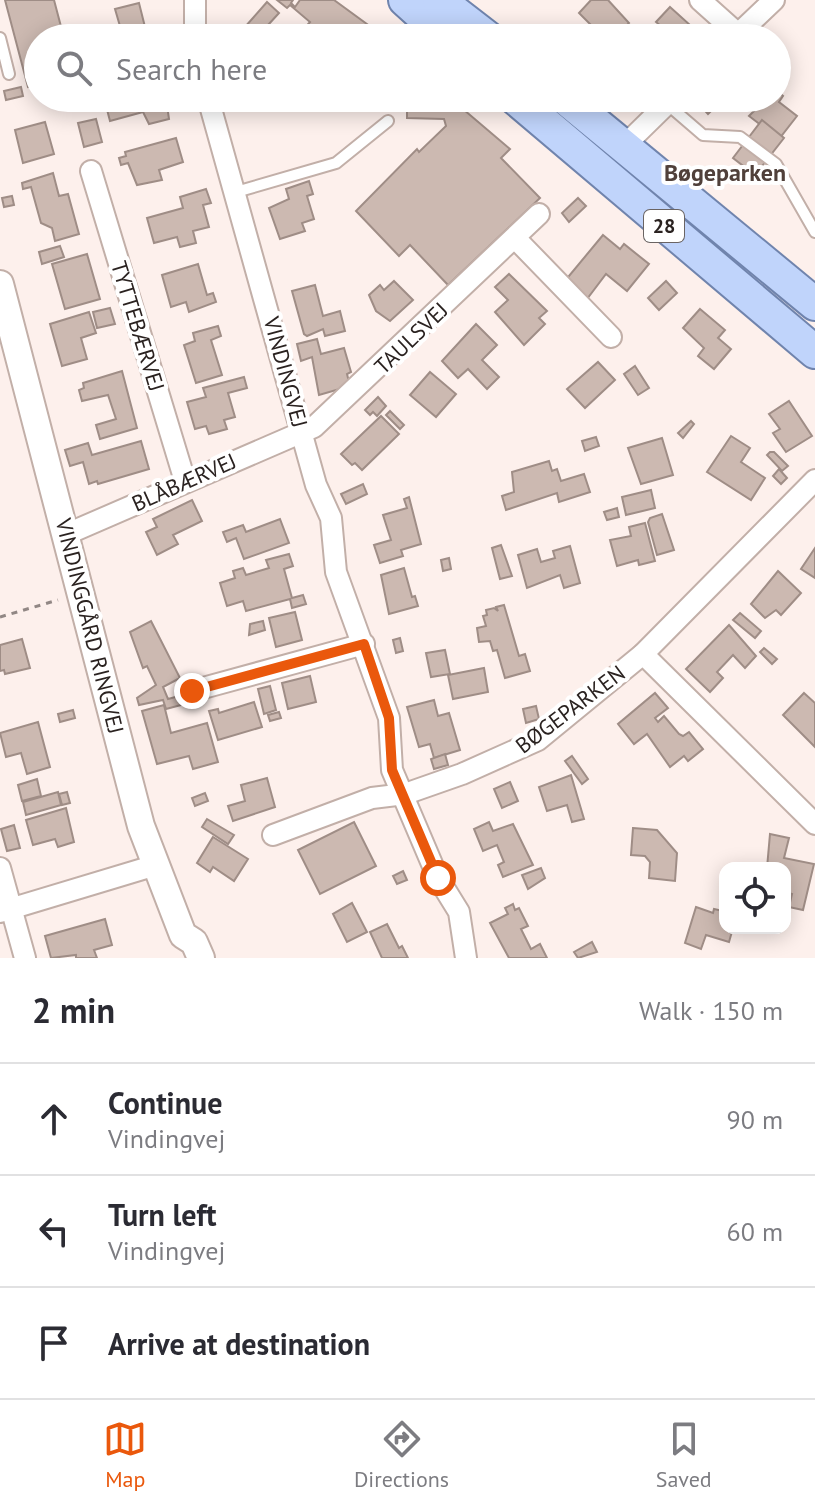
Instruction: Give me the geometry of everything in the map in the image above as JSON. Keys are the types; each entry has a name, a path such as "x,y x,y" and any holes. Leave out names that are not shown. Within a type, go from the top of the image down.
{"main road":[{"path":"405,0 432,24"},
{"path":"439,0 470,24"},
{"name":"28","path":"532,112 815,352"},
{"name":"28","path":"583,112 808,293"}],"street":[{"path":"195,0 195,24"},
{"path":"700,0 724,24"},
{"path":"749,24 774,0"},
{"name":"VINDINGVEJ","path":"212,112 316,485 331,518 336,572 389,718 392,770 405,794 438,878 459,912 466,958"},
{"path":"625,145 659,112"},
{"name":"TYTTEBÆRVEJ","path":"91,171 185,481"},
{"name":"TAULSVEJ","path":"302,432 332,413 539,214"},
{"path":"515,238 611,337"},
{"name":"VINDINGGÅRD RINGVEJ","path":"0,284 7,339 67,534 141,826 183,935 194,942 201,958"},
{"name":"BLÅBÆRVEJ","path":"67,534 302,432"},
{"name":"BØGEPARKEN","path":"405,794 500,759 538,740 643,654 815,480"},
{"path":"192,691 364,644"},
{"name":"BØGEPARKEN","path":"643,654 815,824"},
{"path":"273,835 372,798 405,794"},
{"path":"6,911 156,865"},
{"path":"0,868 6,911 25,958"}],"lane":[{"path":"0,38 9,74"},
{"path":"681,112 703,135 740,137 776,164 815,232"},
{"path":"236,192 336,163 388,121"}],"path":[{"path":"0,617 81,594"}],"building":[{"path":"5,0 54,0 60,24 24,24 24,72"},
{"path":"277,0 293,0 291,3 295,7 300,0 334,0 367,24 308,24 310,22 290,5 287,8"},
{"path":"591,0 608,0 629,23 590,24 579,13"},
{"path":"267,2 279,13 269,24 248,24"},
{"path":"139,3 144,24 119,24 115,9"},
{"path":"670,7 689,24 658,24 656,22"},
{"path":"21,87 23,96 6,100 4,91"},
{"path":"791,111 797,116 779,139 749,116 753,112"},
{"path":"108,112 143,112 110,121"},
{"path":"143,112 168,112 169,119 149,124"},
{"path":"407,112 466,112 510,149 501,158 540,198 448,285 410,245 399,256 356,211 417,149 419,152 446,126 444,119 407,118"},
{"path":"96,119 102,142 84,147 78,123"},
{"path":"762,120 784,138 755,175 733,158"},
{"path":"45,122 54,154 23,163 15,130"},
{"path":"176,138 183,162 159,170 162,180 137,185 128,163 121,165 119,158 126,156 125,152"},
{"path":"53,173 59,196 68,194 79,234 55,241 52,228 41,223 31,187 23,189 22,183"},
{"path":"309,181 313,194 307,196 314,219 302,223 305,231 280,239 269,208 289,199 286,189"},
{"path":"206,189 211,203 203,205 209,227 193,231 196,243 180,247 177,237 154,243 147,218 183,208 180,197"},
{"path":"12,196 14,205 4,207 2,198"},
{"path":"578,198 586,206 569,222 562,213"},
{"path":"603,235 620,249 624,244 649,264 627,291 606,274 584,303 564,282"},
{"path":"60,246 64,257 42,264 39,252"},
{"path":"87,254 100,299 65,309 52,264"},
{"path":"198,264 207,295 213,293 216,302 189,312 186,302 171,307 162,275"},
{"path":"509,274 547,311 539,318 545,324 524,345 495,312 508,300 495,287"},
{"path":"394,281 413,300 390,321 376,311 369,295 380,285 384,290"},
{"path":"666,281 677,293 659,310 648,298"},
{"path":"315,285 323,316 340,311 345,331 325,336 323,329 307,336 304,334 292,291"},
{"path":"110,308 115,324 97,328 93,312"},
{"path":"700,309 725,330 718,338 731,349 714,369 698,356 704,348 683,328"},
{"path":"89,312 96,333 81,338 87,359 62,366 50,324"},
{"path":"476,324 497,345 482,360 499,377 487,389 468,369 458,378 442,361"},
{"path":"218,326 221,336 211,340 222,375 196,383 184,345 195,341 193,333"},
{"path":"317,339 321,354 344,348 351,372 347,374 350,386 319,395 312,357 301,361 297,344"},
{"path":"598,362 615,380 585,408 567,389"},
{"path":"635,366 649,388 638,395 624,374"},
{"path":"122,371 137,428 100,439 96,425 116,419 108,395 82,401 79,390 84,388 83,383"},
{"path":"430,372 456,394 436,417 410,395"},
{"path":"244,377 247,388 228,393 235,417 224,420 227,429 209,434 206,426 195,429 187,402 206,397 203,388"},
{"path":"378,397 386,406 377,416 373,412 370,415 365,410"},
{"path":"789,401 812,436 786,452 773,433 780,429 769,414"},
{"path":"390,411 404,425 400,429 386,415"},
{"path":"381,416 399,434 362,470 341,454"},
{"path":"691,421 694,424 683,438 678,433"},
{"path":"731,436 750,448 741,462 765,478 751,500 707,472"},
{"path":"596,437 599,446 585,451 582,441"},
{"path":"662,438 673,475 641,484 628,448"},
{"path":"141,441 149,469 98,484 97,481 89,484 83,462 70,466 65,450 88,443 92,455"},
{"path":"774,452 788,466 782,471 767,455"},
{"path":"549,461 552,471 557,469 561,481 584,474 590,492 559,502 557,493 506,510 502,496 514,492 512,472"},
{"path":"779,469 787,478 781,484 773,476"},
{"path":"363,484 367,494 346,504 341,494"},
{"path":"651,490 655,508 626,515 622,497"},
{"path":"409,497 421,544 401,550 403,556 380,563 374,545 391,540 383,515 407,508 404,499"},
{"path":"192,500 202,521 173,535 178,544 157,555 146,532 157,527 153,519"},
{"path":"617,508 619,517 607,520 604,512"},
{"path":"662,514 674,550 657,555 648,522 650,518"},
{"path":"280,519 289,543 244,559 236,538 227,542 223,532 243,525 246,532"},
{"path":"645,523 655,561 639,565 638,560 617,566 610,540 631,536 629,527"},
{"path":"501,545 512,576 500,579 492,548"},
{"path":"570,546 580,583 564,588 560,575 527,588 518,555 537,549 541,562 555,558 553,551"},
{"path":"815,548 815,578 801,569"},
{"path":"289,554 293,566 284,569 292,598 303,595 306,604 292,608 290,599 246,611 243,601 227,606 220,583 235,578 233,571 243,568 246,575 269,568 266,560"},
{"path":"449,558 451,569 443,571 441,560"},
{"path":"404,568 412,597 415,596 418,606 389,614 381,575"},
{"path":"778,571 801,593 781,615 776,610 765,618 751,604"},
{"path":"504,605 519,656 525,654 530,671 505,678 497,650 493,651 490,641 479,642 477,628 486,626 483,616 487,615 486,610 494,608 498,611 496,607"},
{"path":"295,612 302,640 276,647 269,618"},
{"path":"740,613 761,631 755,638 733,620"},
{"path":"151,621 180,678 163,687 168,699 179,696 181,705 166,709 163,700 139,705 137,698 156,685 147,666 143,668 130,632"},
{"path":"263,621 265,630 249,635 250,624"},
{"path":"729,625 756,656 745,668 733,655 717,672 723,678 710,692 686,669"},
{"path":"400,638 403,651 396,653 393,640"},
{"path":"22,639 30,668 5,674 4,670 0,671 0,645"},
{"path":"764,648 777,659 772,664 760,652"},
{"path":"445,650 450,674 431,677 426,653"},
{"path":"484,668 488,692 453,699 448,675"},
{"path":"310,676 316,702 288,709 282,683"},
{"path":"270,686 276,710 264,714 258,689"},
{"path":"655,693 668,708 655,718 658,722 664,716 679,734 683,736 689,732 703,749 688,761 684,756 670,767 647,734 634,744 618,724"},
{"path":"804,693 815,703 815,747 783,715"},
{"path":"434,700 438,716 449,713 460,750 434,758 430,744 419,747 407,707"},
{"path":"254,702 262,727 218,740 209,711 218,709 219,713"},
{"path":"164,705 171,733 207,723 218,762 193,769 189,756 157,764 142,711"},
{"path":"536,706 539,719 526,723 523,709"},
{"path":"73,710 75,718 60,722 58,714"},
{"path":"279,712 281,718 270,721 268,715"},
{"path":"38,722 50,767 27,774 21,753 6,757 0,733"},
{"path":"445,754 448,765 434,769 431,759"},
{"path":"572,756 588,779 582,784 565,761"},
{"path":"571,775 584,819 572,822 567,805 547,811 539,787"},
{"path":"267,778 275,807 233,821 228,806 245,801 241,785"},
{"path":"37,779 41,796 22,801 18,785"},
{"path":"510,782 518,801 502,808 494,789"},
{"path":"58,792 61,805 26,815 23,802"},
{"path":"67,792 70,803 62,805 59,794"},
{"path":"205,793 208,801 195,806 192,798"},
{"path":"66,808 74,842 58,847 55,839 33,845 26,820"},
{"path":"207,819 234,835 228,844 202,827"},
{"path":"354,822 376,866 320,894 298,850"},
{"path":"489,822 493,831 513,824 533,865 503,877 498,865 504,862 497,845 483,851 474,829"},
{"path":"14,825 20,848 7,851 1,829"},
{"path":"633,828 657,830 677,853 675,881 649,878 650,862 645,856 631,855"},
{"path":"770,834 789,838 784,858 814,864 803,910 791,907 791,862 768,862"},
{"path":"213,837 248,859 234,881 213,867 210,872 197,863"},
{"path":"541,868 545,878 528,889 522,875"},
{"path":"403,871 407,880 397,884 393,876"},
{"path":"352,903 367,932 347,942 333,914"},
{"path":"513,904 515,910 519,908 528,926 521,929 531,949 540,944 547,958 509,958 490,923 508,914 505,908"},
{"path":"696,907 713,913 714,909 719,910 719,934 731,934 729,942 706,935 701,949 685,943"},
{"path":"105,919 112,945 94,950 97,958 76,958 76,955 51,958 45,936"},
{"path":"387,924 399,948 402,946 408,958 382,958 370,932"},
{"path":"592,942 597,952 578,958 574,952"}],"district":[{"name":"Bøgeparken","path":"725,172"}],"route":[{"path":"192,691 364,644 376,688 389,718 392,770 405,794 438,878"}]}
